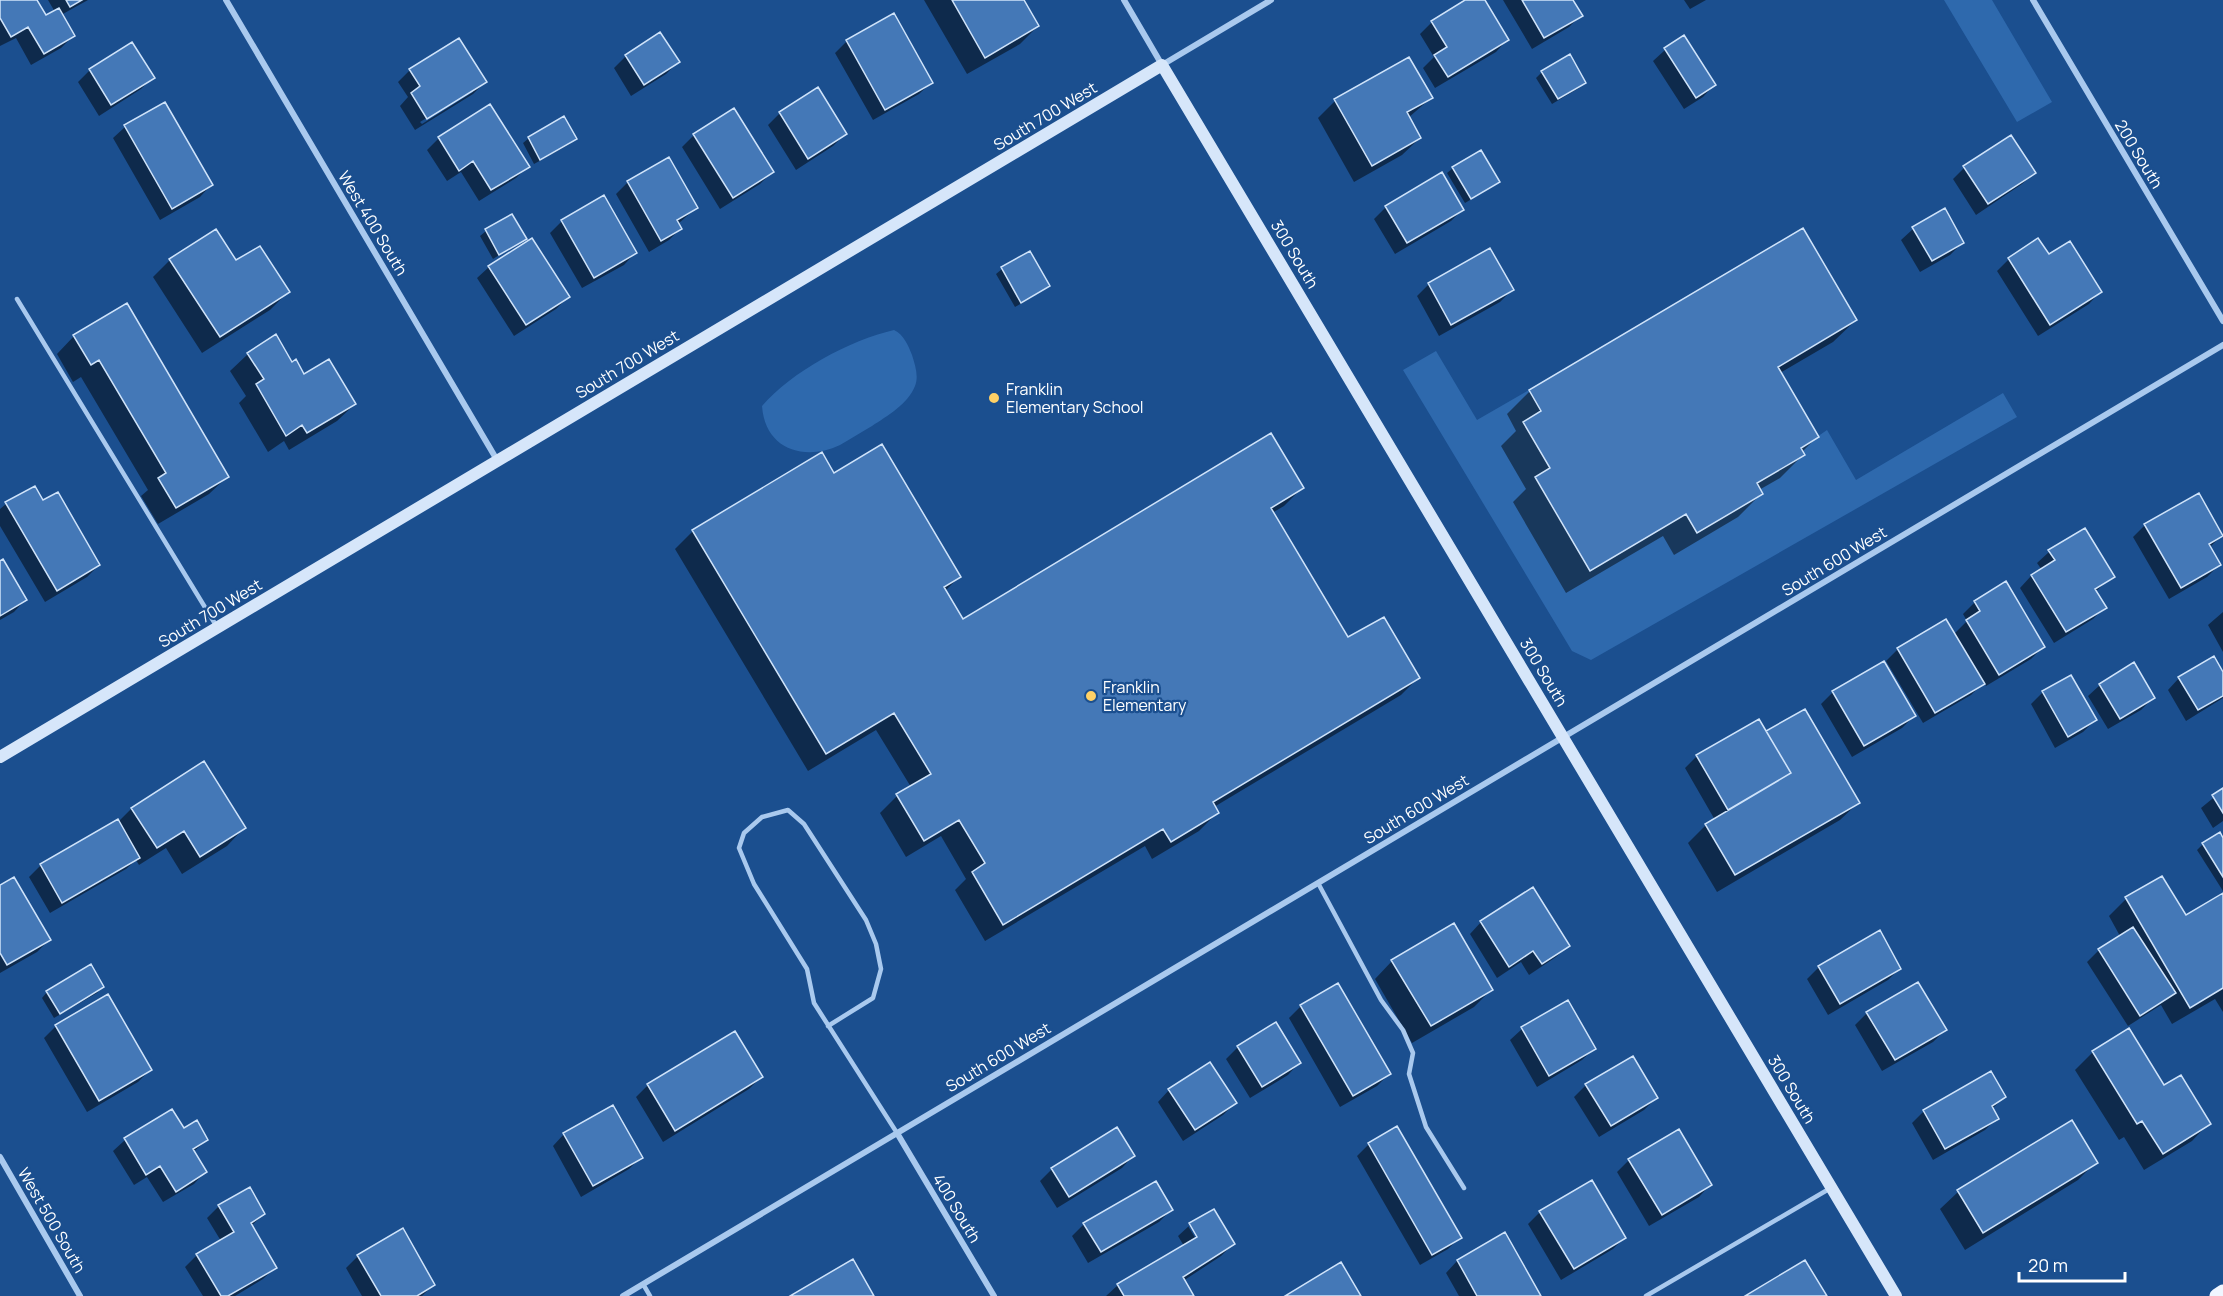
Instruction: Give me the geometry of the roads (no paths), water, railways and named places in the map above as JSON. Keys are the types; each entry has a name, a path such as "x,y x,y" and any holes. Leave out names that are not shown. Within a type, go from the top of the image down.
{"main road":[{"path":"2217,1296 2223,1292"}],"street":[{"name":"West 400 South","path":"226,0 497,460"},
{"path":"1124,0 1162,65"},
{"name":"South 700 West","path":"0,757 1271,0"},
{"name":"200 South","path":"2033,0 2223,321"},
{"name":"300 South","path":"1162,65 1896,1296"},
{"name":"South 600 West","path":"623,1296 2223,345"},
{"name":"400 South","path":"897,1133 994,1296"},
{"name":"West 500 South","path":"0,1157 81,1296"}],"lane":[{"path":"17,299 218,627"},
{"path":"828,1026 873,998 880,969 876,944 866,921 804,824 788,810 762,817 744,833 739,848 754,884 807,969 814,1003 828,1026 897,1133"},
{"path":"1318,883 1381,1000 1402,1030 1413,1053 1409,1074 1426,1127 1464,1188"},
{"path":"1646,1296 1832,1188"},
{"path":"643,1284 650,1296"}],"place":[{"name":"Franklin Elementary School","path":"994,398"},
{"name":"Franklin Elementary","path":"1091,696"}]}
